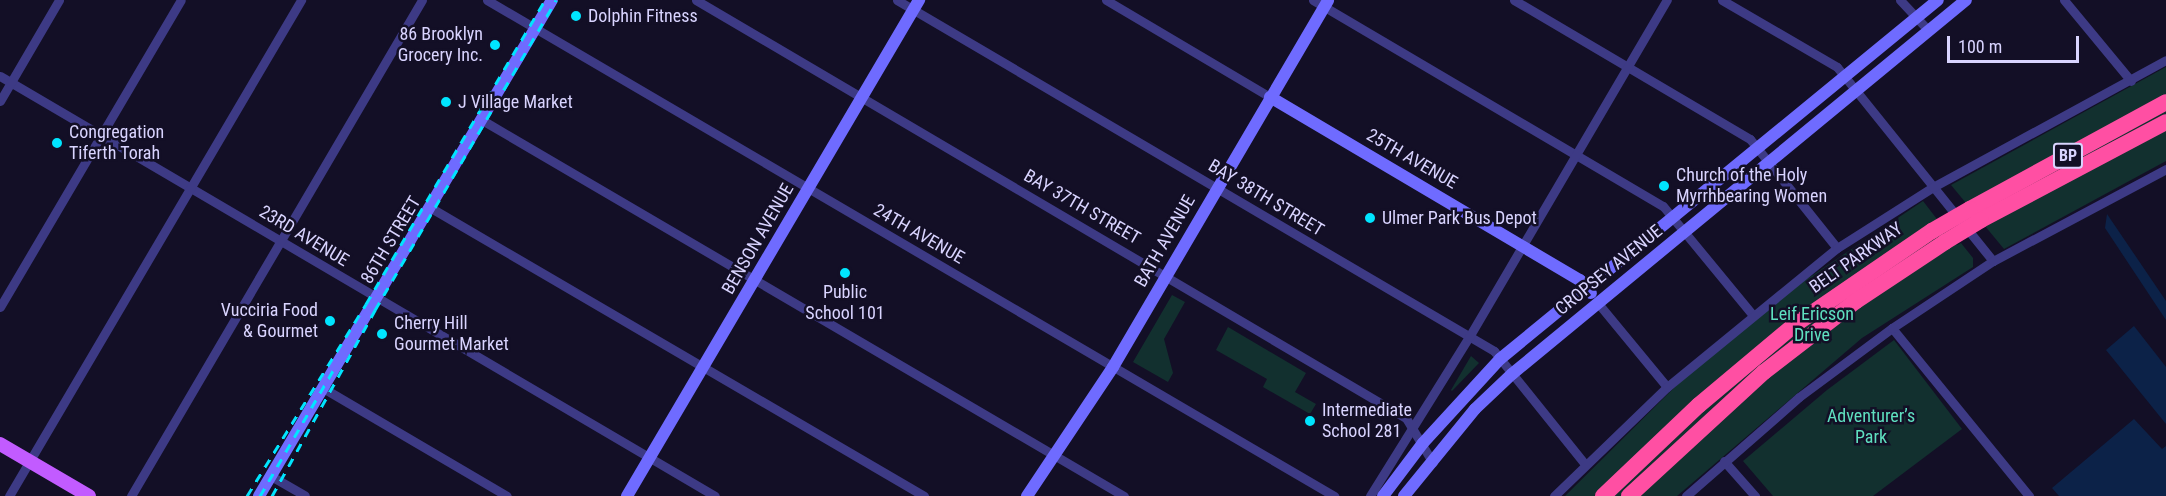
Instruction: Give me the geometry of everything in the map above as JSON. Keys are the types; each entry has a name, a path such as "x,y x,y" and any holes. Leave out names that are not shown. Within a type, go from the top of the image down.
{"highway":[{"name":"BELT PARKWAY","path":"1629,496 1764,372 1865,295 1945,242 1976,215 2166,102"},
{"name":"BELT PARKWAY","path":"1603,496 1699,405 1777,339 1932,231 1976,215 2166,122"}],"main road":[{"name":"86TH STREET","path":"259,496 552,0"},
{"name":"CROPSEY AVENUE","path":"1383,496 1424,443 1500,359 1938,0"},
{"name":"CROPSEY AVENUE","path":"1404,496 1434,463 1475,409 1512,374 1966,0"},
{"name":"BATH AVENUE","path":"1027,496 1113,367 1270,97 1322,2"},
{"name":"BENSON AVENUE","path":"627,496 916,5"},
{"name":"25TH AVENUE","path":"1270,97 1580,280 1597,302"},
{"path":"0,444 89,496"}],"street":[{"path":"0,101 59,0"},
{"path":"0,307 180,0"},
{"path":"9,496 301,0"},
{"path":"131,496 422,0"},
{"name":"24TH AVENUE","path":"488,0 1334,496"},
{"name":"BAY 37TH STREET","path":"696,0 1406,418 1424,443 1434,463"},
{"name":"BAY 38TH STREET","path":"897,0 916,5 1217,188 1469,337 1500,359 1585,464"},
{"name":"25TH AVENUE","path":"1106,0 1270,97"},
{"path":"1514,0 1750,139 1837,248"},
{"path":"1370,496 1411,426 1469,337 1667,0"},
{"path":"1722,0 1834,65 1993,261"},
{"path":"1900,0 1929,31"},
{"path":"2064,0 2131,81"},
{"path":"1322,2 1576,154 1675,217 1752,314"},
{"path":"1554,496 1667,387 1752,314 1837,248 1933,187 2166,60"},
{"name":"23RD AVENUE","path":"0,76 715,496"},
{"path":"482,120 1124,496"},
{"path":"1686,496 1799,397 1892,328 1993,261 2166,169"},
{"path":"431,208 924,496"},
{"name":"25TH AVENUE","path":"1597,302 1667,387"},
{"path":"1892,328 2029,496"},
{"path":"323,388 507,496"},
{"path":"1724,462 1755,496"},
{"path":"271,476 305,496"}],"green space":[{"path":"2166,67 2166,161 2004,249 1951,185"},
{"name":"Leif Ericson Drive","path":"1923,201 1957,245 1961,243 1973,258 1973,267 1862,338 1677,496 1565,496 1687,375 1798,285"},
{"path":"1172,295 1185,302 1164,339 1173,373 1168,382 1133,362"},
{"path":"1228,327 1306,373 1295,392 1316,404 1310,414 1263,387 1267,379 1216,350"},
{"name":"Adventurer’s Park","path":"1894,340 1962,429 1873,496 1773,496 1743,461 1827,390"},
{"path":"1471,356 1479,363 1452,391 1451,390"}],"water":[{"path":"2107,214 2166,301 2166,320 2105,228"},
{"path":"2134,326 2166,367 2166,424 2106,350"},
{"path":"2134,419 2162,449 2166,446 2166,496 2059,496 2052,488"}],"railway":[{"path":"247,496 366,304 545,0"},
{"path":"272,496 375,310 556,0"},
{"path":"260,496 335,367"}],"place":[{"name":"Dolphin Fitness","path":"576,16"},
{"name":"86 Brooklyn Grocery Inc.","path":"495,45"},
{"name":"J Village Market","path":"446,102"},
{"name":"Congregation Tiferth Torah","path":"57,143"},
{"name":"Church of the Holy Myrrhbearing Women","path":"1664,186"},
{"name":"Ulmer Park Bus Depot","path":"1370,218"},
{"name":"Public School 101","path":"845,273"},
{"name":"Vucciria Food & Gourmet","path":"330,321"},
{"name":"Cherry Hill Gourmet Market","path":"382,334"},
{"name":"Intermediate School 281","path":"1310,421"}]}
